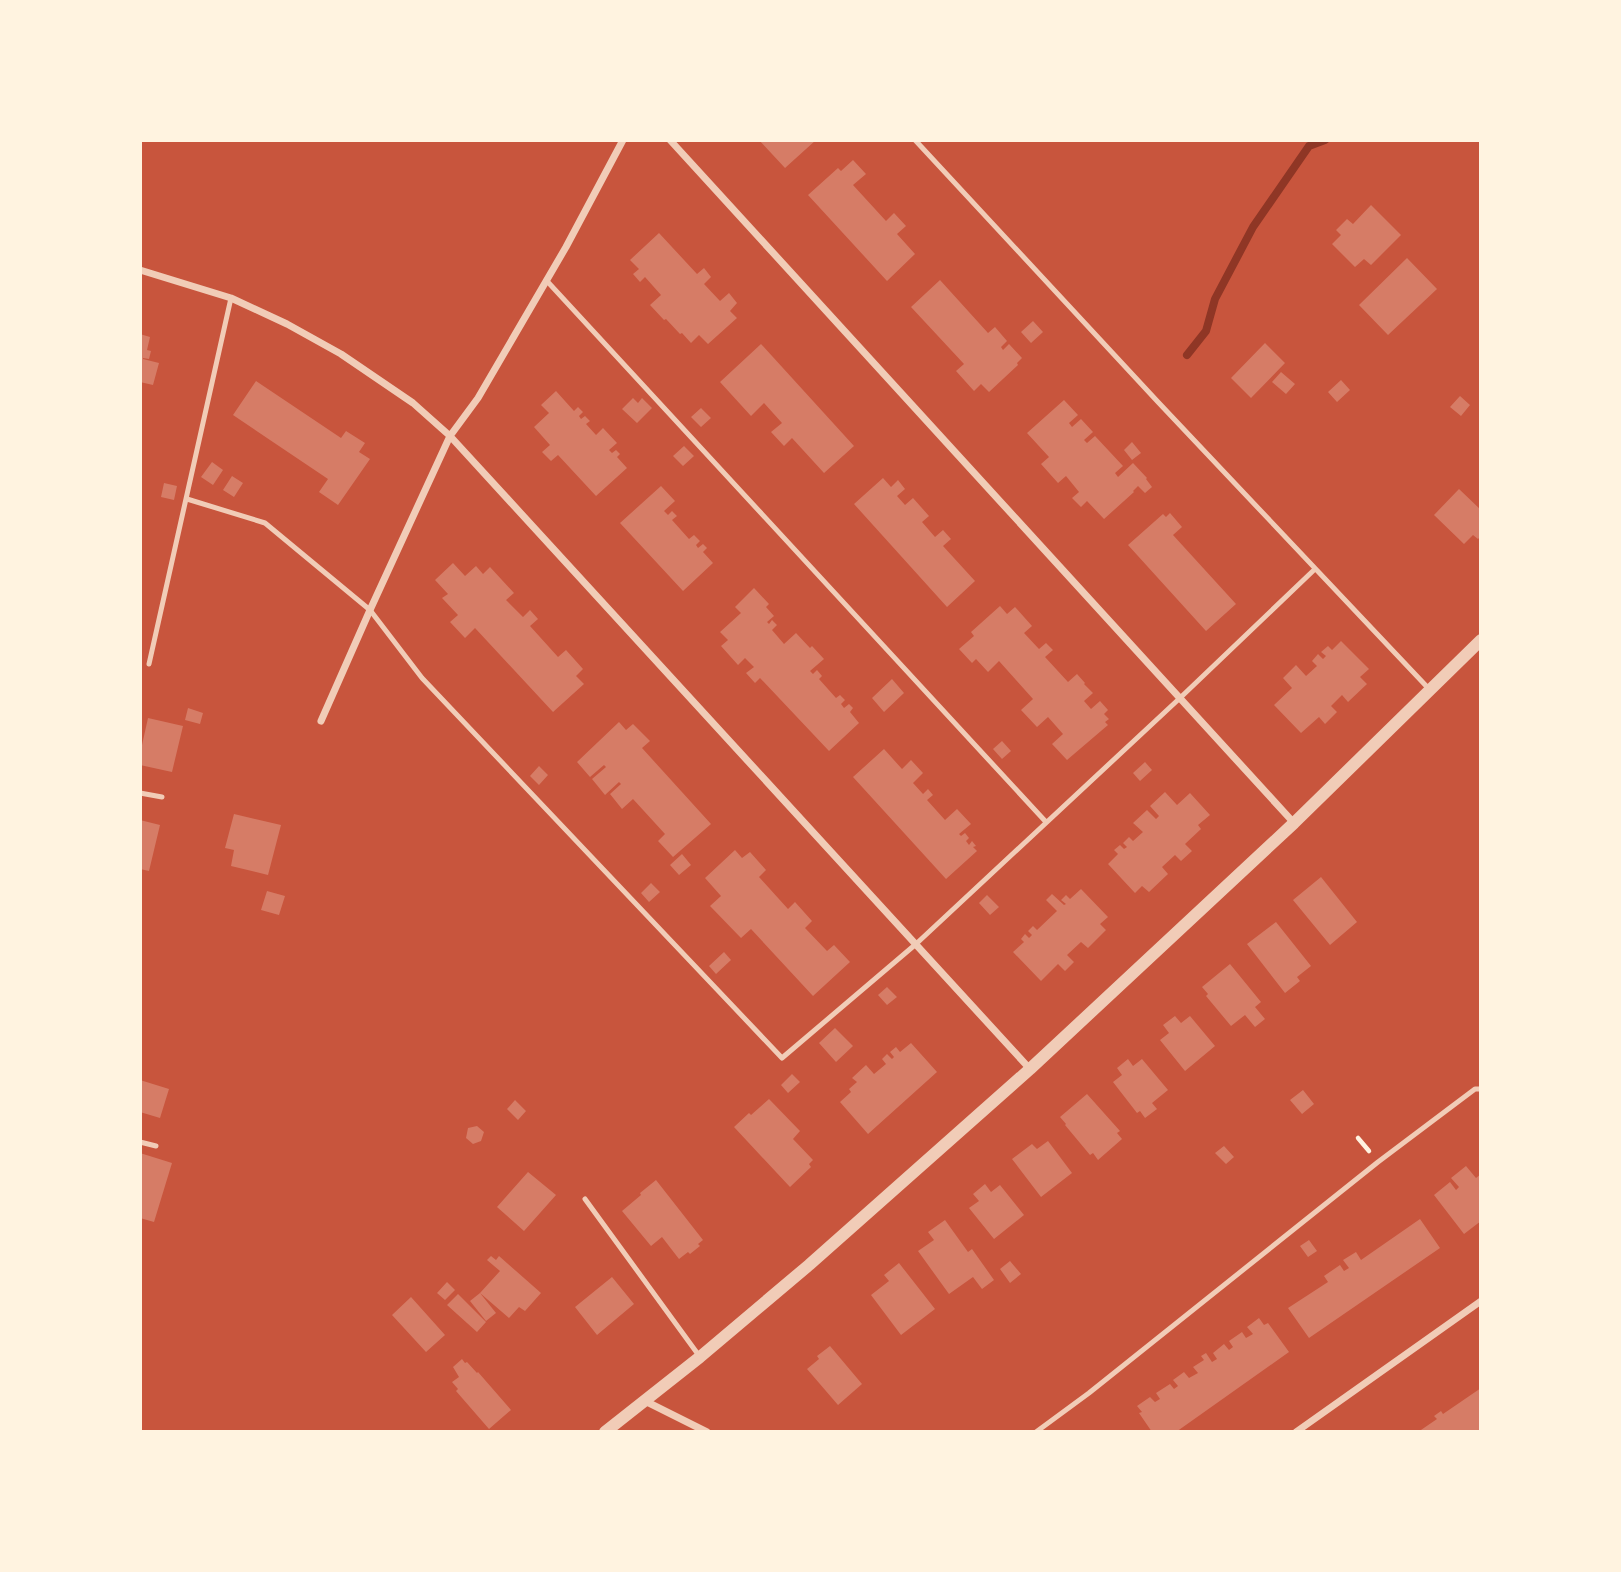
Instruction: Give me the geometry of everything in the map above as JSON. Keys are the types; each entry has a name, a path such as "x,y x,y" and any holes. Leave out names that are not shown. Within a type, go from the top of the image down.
{"street":[{"path":"321,722 450,436 478,398 566,247 623,140"},
{"path":"670,140 1294,823"},
{"path":"140,270 231,298 287,324 341,354 413,403 450,436 1030,1069"},
{"path":"605,1432 809,1265 1030,1069 1294,823 1481,640"},
{"path":"1296,1432 1481,1301"},
{"path":"644,1401 707,1432"}],"lane":[{"path":"915,140 1430,690"},
{"path":"546,281 1046,822"},
{"path":"149,664 231,298"},
{"path":"187,499 265,523 370,610 422,678 782,1058 915,944 1315,569"},
{"path":"140,793 162,797"},
{"path":"1037,1432 1378,1162 1475,1089 1481,1089"},
{"path":"140,1142 156,1146"},
{"path":"585,1199 699,1357"}],"building":[{"path":"759,140 816,140 785,168"},
{"path":"853,160 866,174 853,185 886,221 894,213 906,226 897,234 915,254 887,281 808,195 838,168 841,171"},
{"path":"1371,205 1401,235 1371,265 1364,259 1355,267 1332,244 1341,235 1336,230 1347,219 1353,224"},
{"path":"659,233 697,274 704,268 711,277 704,284 720,301 729,293 737,303 730,311 737,318 708,344 699,335 691,343 664,320 650,305 661,295 645,277 640,282 633,274 639,269 630,260"},
{"path":"1407,258 1437,289 1388,335 1359,305"},
{"path":"940,280 988,333 995,327 1007,341 1001,347 1003,350 1009,344 1022,358 989,392 981,384 974,391 956,371 964,364 911,307"},
{"path":"1033,321 1043,332 1031,343 1021,332"},
{"path":"140,334 150,337 147,350 151,351 149,359 143,359 159,363 153,385 140,382"},
{"path":"1265,343 1285,363 1251,398 1231,378"},
{"path":"761,344 854,446 824,473 792,438 784,446 771,432 782,423 764,403 751,416 720,382"},
{"path":"1281,372 1295,384 1286,394 1272,382"},
{"path":"1341,380 1350,390 1337,402 1328,392"},
{"path":"256,381 341,438 346,431 365,443 359,452 370,459 338,505 319,492 328,479 233,415"},
{"path":"556,391 574,411 578,407 583,412 579,416 581,419 585,416 590,421 586,424 596,435 603,428 617,443 609,450 612,453 616,450 620,454 617,457 627,468 596,496 558,455 551,461 542,452 550,445 534,427 549,413 541,405"},
{"path":"1460,396 1470,405 1461,416 1450,407"},
{"path":"633,398 638,403 642,398 652,408 637,423 622,409"},
{"path":"1064,400 1078,415 1069,423 1072,427 1081,419 1093,432 1084,440 1087,443 1095,436 1123,466 1115,473 1118,477 1133,463 1152,487 1145,493 1138,486 1104,519 1087,501 1081,507 1072,498 1079,492 1066,476 1058,483 1041,464 1049,457 1027,433"},
{"path":"701,408 711,418 701,427 691,417"},
{"path":"1132,442 1141,453 1132,460 1124,450"},
{"path":"684,446 694,456 683,466 673,456"},
{"path":"212,462 223,470 213,485 201,477"},
{"path":"232,476 243,483 234,497 223,490"},
{"path":"883,478 891,487 898,480 905,489 897,496 905,505 913,498 929,516 922,522 935,537 943,530 951,539 943,546 975,581 947,607 854,504"},
{"path":"164,483 177,486 174,500 161,497"},
{"path":"661,486 675,501 664,511 668,515 672,511 677,516 672,520 689,539 694,535 700,541 696,545 698,548 703,544 707,548 703,552 713,563 683,591 620,523"},
{"path":"1459,489 1481,510 1481,536 1478,539 1473,535 1464,544 1434,515"},
{"path":"1170,513 1182,527 1173,535 1236,604 1206,631 1128,545 1163,514 1166,517"},
{"path":"453,563 465,576 476,566 483,574 490,567 514,593 506,600 523,617 530,610 538,619 530,626 558,657 566,650 583,669 576,676 584,684 553,712 475,628 465,638 450,622 458,615 442,598 448,594 435,580"},
{"path":"754,588 769,604 766,607 774,616 767,622 769,624 772,620 777,625 772,630 784,644 796,633 810,648 812,646 824,659 810,671 813,674 817,670 822,676 819,679 836,698 840,695 845,700 841,704 844,708 849,704 853,708 850,712 859,723 829,751 760,678 755,683 746,673 754,667 745,658 738,665 721,646 728,640 720,632 741,613 735,607"},
{"path":"1000,606 1007,614 1015,607 1032,626 1024,633 1039,649 1046,643 1053,650 1045,657 1068,682 1077,674 1085,683 1093,693 1084,701 1091,709 1100,701 1108,710 1104,714 1109,719 1105,722 1108,725 1067,760 1052,744 1063,734 1048,717 1037,727 1021,710 1033,699 999,661 988,672 976,659 972,663 959,649 974,636 971,632"},
{"path":"1341,641 1369,669 1360,677 1367,684 1348,702 1342,695 1331,706 1337,712 1325,724 1319,717 1301,733 1274,705 1292,688 1283,678 1296,665 1306,676 1317,666 1312,661 1318,654 1323,659 1326,656 1321,652 1328,646 1332,650"},
{"path":"892,679 904,693 884,712 872,698"},
{"path":"188,708 203,713 200,724 185,720"},
{"path":"148,718 183,726 172,772 140,765"},
{"path":"619,722 626,730 633,724 650,741 642,748 711,824 673,857 658,841 665,834 633,799 622,809 610,794 621,784 619,782 605,795 592,779 606,767 604,765 590,777 577,762"},
{"path":"1002,741 1011,751 1002,759 993,749"},
{"path":"884,749 902,769 911,760 923,773 913,783 923,794 928,789 933,795 927,800 945,820 957,809 971,824 959,834 961,836 965,833 969,838 966,841 969,845 972,841 977,851 946,879 853,777"},
{"path":"1145,762 1152,770 1140,781 1133,773"},
{"path":"539,766 548,775 539,785 530,776"},
{"path":"1165,792 1177,805 1190,793 1210,815 1198,825 1201,829 1185,844 1192,851 1181,861 1175,855 1162,867 1168,874 1149,892 1142,886 1135,893 1108,864 1118,854 1114,850 1120,845 1124,849 1127,847 1123,843 1129,837 1133,841 1143,832 1133,823 1147,810 1156,819 1159,816 1150,806"},
{"path":"234,814 281,825 268,875 231,866 234,850 225,848"},
{"path":"140,820 160,825 149,871 140,869"},
{"path":"735,850 742,858 750,852 766,870 759,877 788,909 795,902 812,921 805,928 827,951 834,945 850,962 813,996 751,929 741,938 710,906 721,896 705,878"},
{"path":"682,854 691,865 679,875 670,865"},
{"path":"1321,877 1357,922 1330,945 1293,900"},
{"path":"651,883 660,892 649,902 641,893"},
{"path":"1081,889 1108,917 1100,924 1106,930 1088,948 1081,942 1067,955 1074,962 1065,971 1058,964 1041,981 1013,952 1024,942 1021,939 1025,934 1029,938 1032,935 1028,931 1033,926 1037,930 1057,911 1046,900 1052,894 1064,905 1066,904 1061,900 1066,895 1070,899"},
{"path":"267,891 285,896 279,915 261,910"},
{"path":"987,895 999,907 990,915 979,903"},
{"path":"1276,922 1311,966 1297,977 1300,981 1285,993 1247,944"},
{"path":"724,952 731,960 716,974 709,966"},
{"path":"1230,964 1261,1002 1255,1007 1265,1019 1255,1027 1245,1015 1231,1026 1206,996 1208,994 1202,987"},
{"path":"887,987 897,997 887,1005 878,995"},
{"path":"1175,1016 1181,1023 1190,1016 1215,1046 1185,1071 1160,1040 1169,1033 1163,1025"},
{"path":"835,1028 853,1046 836,1062 819,1043"},
{"path":"911,1043 937,1072 868,1134 840,1102 857,1082 852,1078 866,1065 874,1074 886,1064 882,1059 887,1054 892,1059 894,1057 890,1052 896,1047 900,1052"},
{"path":"1128,1059 1133,1066 1142,1059 1168,1090 1152,1103 1157,1109 1145,1118 1140,1111 1137,1113 1113,1082 1122,1075 1117,1068"},
{"path":"792,1074 800,1082 788,1093 781,1085"},
{"path":"140,1080 169,1089 160,1118 140,1112"},
{"path":"1303,1090 1314,1104 1302,1114 1290,1100"},
{"path":"1087,1094 1120,1131 1117,1133 1122,1139 1098,1160 1093,1153 1090,1155 1060,1117"},
{"path":"769,1099 800,1131 793,1139 813,1160 809,1164 811,1167 790,1187 734,1127"},
{"path":"515,1100 526,1111 518,1120 507,1109"},
{"path":"477,1126 484,1132 481,1141 473,1144 466,1138 468,1128"},
{"path":"1048,1141 1072,1173 1041,1197 1012,1159 1032,1144 1037,1149"},
{"path":"1224,1146 1234,1157 1226,1164 1215,1153"},
{"path":"140,1153 172,1163 154,1222 140,1218"},
{"path":"1466,1166 1476,1178 1481,1174 1481,1221 1464,1234 1434,1195 1450,1182 1456,1190 1459,1187 1451,1178"},
{"path":"528,1172 556,1195 524,1231 497,1207"},
{"path":"656,1180 703,1240 690,1254 688,1252 679,1259 662,1237 651,1246 622,1211"},
{"path":"985,1184 991,1192 1000,1185 1024,1215 994,1239 969,1208 979,1201 973,1194"},
{"path":"1420,1219 1440,1248 1309,1338 1288,1308 1328,1282 1324,1276 1340,1265 1344,1271 1349,1268 1343,1260 1356,1252 1361,1260"},
{"path":"945,1220 968,1252 972,1249 994,1280 982,1289 973,1277 949,1294 918,1251 934,1240 928,1232"},
{"path":"1309,1240 1317,1251 1308,1257 1300,1246"},
{"path":"491,1256 496,1260 499,1256 541,1293 525,1311 519,1307 509,1318 480,1293 500,1271 487,1260"},
{"path":"1010,1261 1021,1274 1010,1283 1000,1269"},
{"path":"899,1263 935,1309 901,1335 871,1295 889,1281 884,1275"},
{"path":"612,1277 634,1304 597,1335 575,1307"},
{"path":"447,1282 455,1290 445,1300 437,1293"},
{"path":"480,1293 496,1313 486,1321 470,1301"},
{"path":"458,1294 486,1322 477,1332 447,1305"},
{"path":"411,1297 445,1335 426,1352 392,1315"},
{"path":"1259,1318 1264,1325 1268,1323 1289,1352 1176,1432 1152,1432 1137,1406 1150,1397 1155,1402 1160,1399 1156,1393 1170,1384 1174,1389 1178,1386 1173,1380 1184,1372 1189,1378 1198,1373 1193,1367 1204,1360 1201,1356 1206,1353 1212,1362 1217,1359 1213,1353 1224,1344 1229,1350 1233,1347 1229,1341 1242,1332 1246,1338 1253,1334 1247,1327"},
{"path":"830,1346 862,1384 838,1405 807,1369 819,1359 817,1356"},
{"path":"462,1359 478,1372 511,1410 489,1429 456,1391 458,1389 452,1382 459,1377 453,1367"},
{"path":"1481,1388 1481,1432 1418,1432 1437,1419 1434,1416 1441,1411 1443,1414"}],"waterway":[{"path":"1187,355 1206,331 1215,299 1253,227 1309,146 1325,140"}]}
